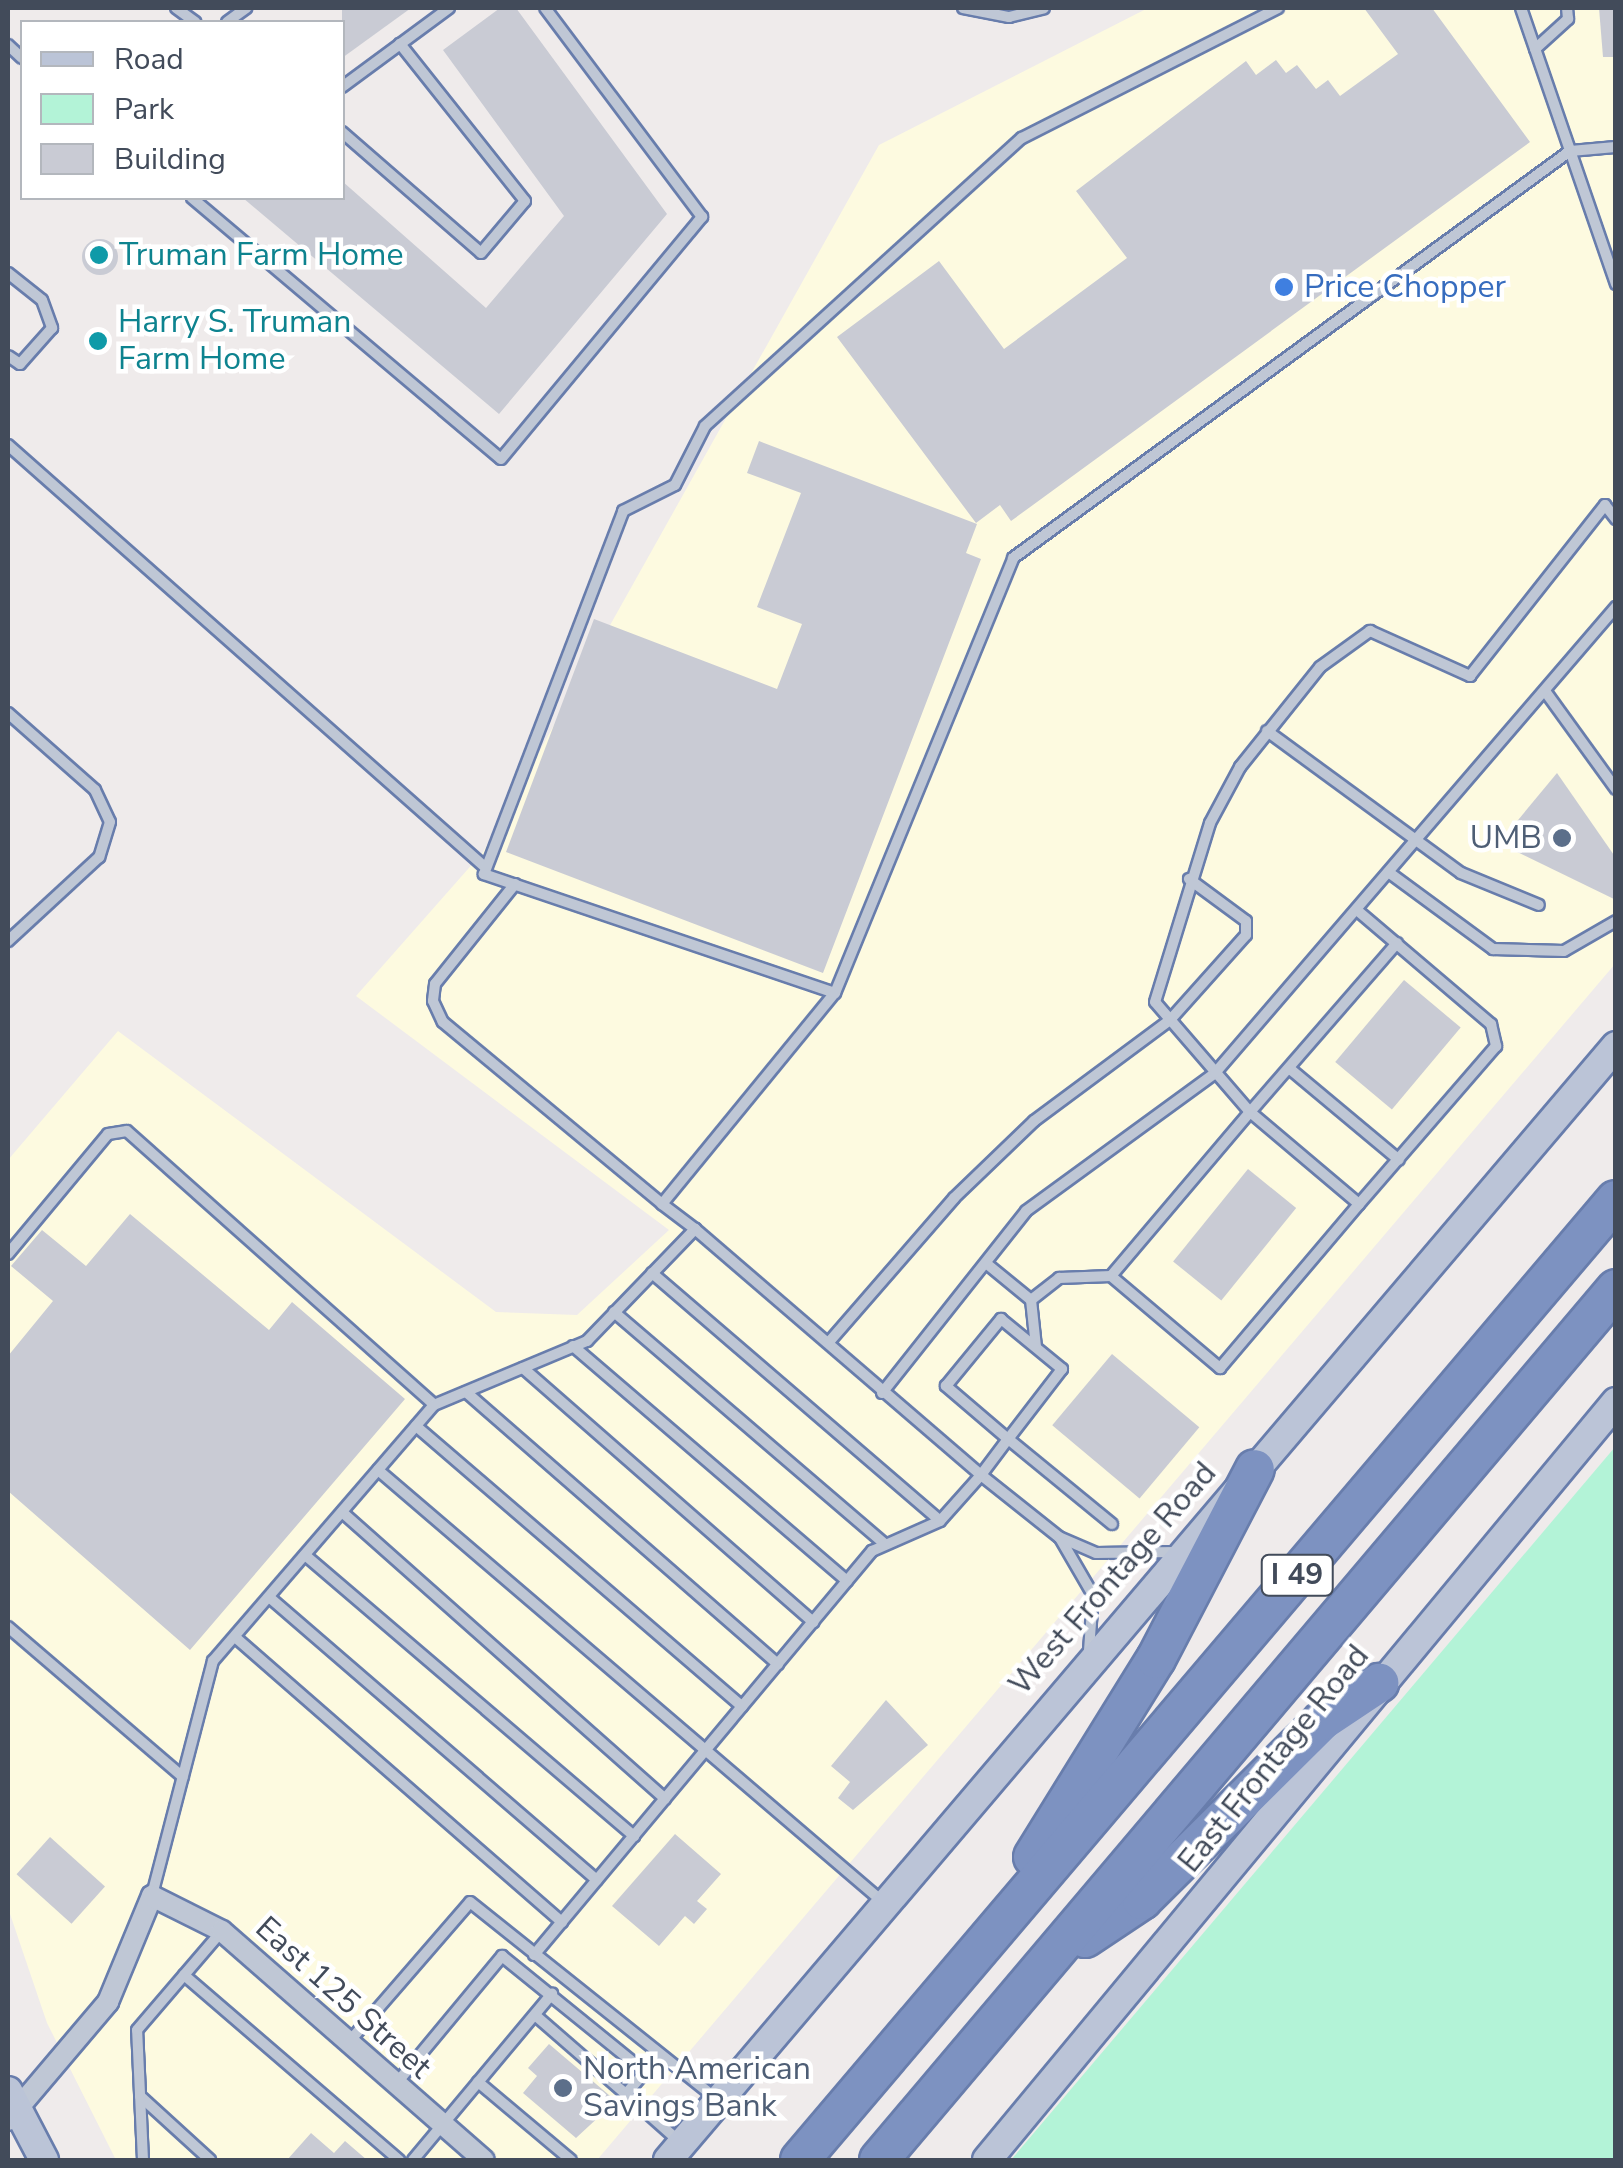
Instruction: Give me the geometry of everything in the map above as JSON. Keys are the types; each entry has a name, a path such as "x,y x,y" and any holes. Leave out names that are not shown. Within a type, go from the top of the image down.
{"highway":[{"name":"I 49","path":"800,2160 1616,1200"},
{"name":"I 49","path":"880,2160 1616,1288"},
{"path":"979,1950 1156,1659 1256,1469"},
{"path":"1046,1964 1142,1900 1322,1721 1379,1683"}],"street":[{"name":"West Frontage Road","path":"675,2152 1177,1552 1256,1469 1616,1046"},
{"name":"East Frontage Road","path":"988,2160 1379,1683 1616,1402"},
{"name":"East 125 Street","path":"152,1896 222,1931 346,2045 484,2160"},
{"path":"44,2160 10,2108 108,2002 152,1896"}],"lane":[{"path":"345,85 449,8"},
{"path":"194,200 501,459 702,218 545,8"},
{"path":"963,8 977,17 1044,8"},
{"path":"486,868 623,511 675,485 706,426 1022,138 1278,8"},
{"path":"1521,8 1616,284"},
{"path":"1535,49 1568,19 1567,8"},
{"path":"345,135 482,253 525,201 400,44"},
{"path":"662,1204 835,992 1013,558 1570,151 1616,147"},
{"path":"8,273 42,300 52,328 20,364 8,356"},
{"path":"8,446 486,868 515,884 835,992"},
{"path":"1359,1204 1250,1112 1155,1002 1156,976 1189,878 1210,823 1267,731 1320,667 1370,632 1470,676 1605,505 1616,519"},
{"path":"882,1393 1040,1200 1215,1073 1391,874 1616,606"},
{"path":"1545,691 1616,789"},
{"path":"8,712 94,790 110,822 99,857 8,942"},
{"path":"1267,731 1461,873 1539,904"},
{"path":"1391,874 1493,949 1564,951 1616,921"},
{"path":"829,1342 1034,1121 1170,1020 1246,935 1246,921 1189,878"},
{"path":"515,884 435,984 433,1001 443,1022 829,1342 882,1393 1059,1537 1096,1553 1177,1552"},
{"path":"1030,1300 1060,1278 1111,1276 1220,1368 1400,1160 1496,1046 1492,1024 1358,911"},
{"path":"1111,1276 1397,944"},
{"path":"1289,1068 1400,1160"},
{"path":"8,1254 108,1134 127,1131 434,1405"},
{"path":"152,1896 214,1662 434,1405 574,1346 614,1312 694,1229"},
{"path":"987,1264 1030,1300 1036,1348"},
{"path":"652,1273 940,1521"},
{"path":"614,1312 885,1544"},
{"path":"534,1955 847,1580 885,1544 940,1521 981,1475 1008,1439 1062,1369 1001,1318 946,1386 1008,1439 1112,1524"},
{"path":"574,1346 847,1580"},
{"path":"522,1368 813,1622"},
{"path":"466,1392 778,1664"},
{"path":"416,1426 742,1706"},
{"path":"378,1470 882,1901"},
{"path":"342,1512 665,1799"},
{"path":"1059,1537 1093,1595 1085,1663"},
{"path":"306,1555 634,1836"},
{"path":"270,1597 597,1880"},
{"path":"8,1626 183,1777"},
{"path":"235,1637 562,1922"},
{"path":"346,2045 470,1902 718,2100"},
{"path":"143,2160 137,2030 222,1931"},
{"path":"394,2085 502,1956 644,2072"},
{"path":"184,1975 400,2160"},
{"path":"413,2160 552,1994"},
{"path":"535,2015 626,2094 675,2152"},
{"path":"626,2094 661,2052"},
{"path":"478,2082 570,2160"},
{"path":"140,2096 210,2160"}],"shaded area":[{"path":"1148,8 1615,8 1615,964 597,2160 116,2160 47,2023 8,1908 8,1160 118,1031 496,1312 577,1315 669,1230 356,996 483,852 879,145"}],"green space":[{"path":"1615,1447 1615,2160 1011,2160"}],"building":[{"path":"342,8 411,8 345,56"},
{"path":"500,8 516,8 667,214 499,414 245,200 345,200 345,184 486,308 564,216 443,50"},
{"path":"1364,8 1432,8 1530,142 1011,521 1000,505 976,523 837,337 939,261 1004,349 1127,258 1076,191 1246,61 1256,75 1276,60 1286,73 1297,65 1316,89 1328,80 1340,96 1398,54"},
{"path":"1599,8 1616,8 1616,57 1603,57"},
{"name":"Truman Farm Home","path":"100,239 112,245 118,257 112,269 100,275 88,269 82,257 88,245"},
{"path":"759,441 977,524 966,553 981,559 823,973 506,852 594,619 777,689 802,624 757,607 801,493 747,473"},
{"path":"1557,773 1616,858 1616,900 1499,843"},
{"path":"1404,980 1461,1028 1392,1110 1335,1062"},
{"path":"1248,1169 1296,1208 1221,1300 1173,1261"},
{"path":"130,1214 269,1330 292,1302 405,1399 190,1650 8,1491 8,1356 53,1301 11,1266 42,1230 86,1266"},
{"path":"1112,1354 1199,1427 1140,1499 1052,1425"},
{"path":"886,1700 928,1745 853,1810 838,1798 850,1782 831,1766"},
{"path":"675,1834 721,1874 697,1901 707,1909 694,1924 685,1916 659,1946 612,1906"},
{"path":"50,1837 105,1887 72,1924 17,1874"},
{"name":"North American Savings Bank","path":"549,2044 616,2101 576,2138 523,2093 537,2076 528,2068"},
{"path":"311,2133 334,2153 345,2141 367,2160 287,2160"}],"place":[{"name":"Truman Farm Home","path":"99,255"},
{"name":"Price Chopper","path":"1284,287"},
{"name":"Harry S. Truman Farm Home","path":"98,341"},
{"name":"UMB","path":"1562,838"},
{"name":"North American Savings Bank","path":"563,2088"}]}
